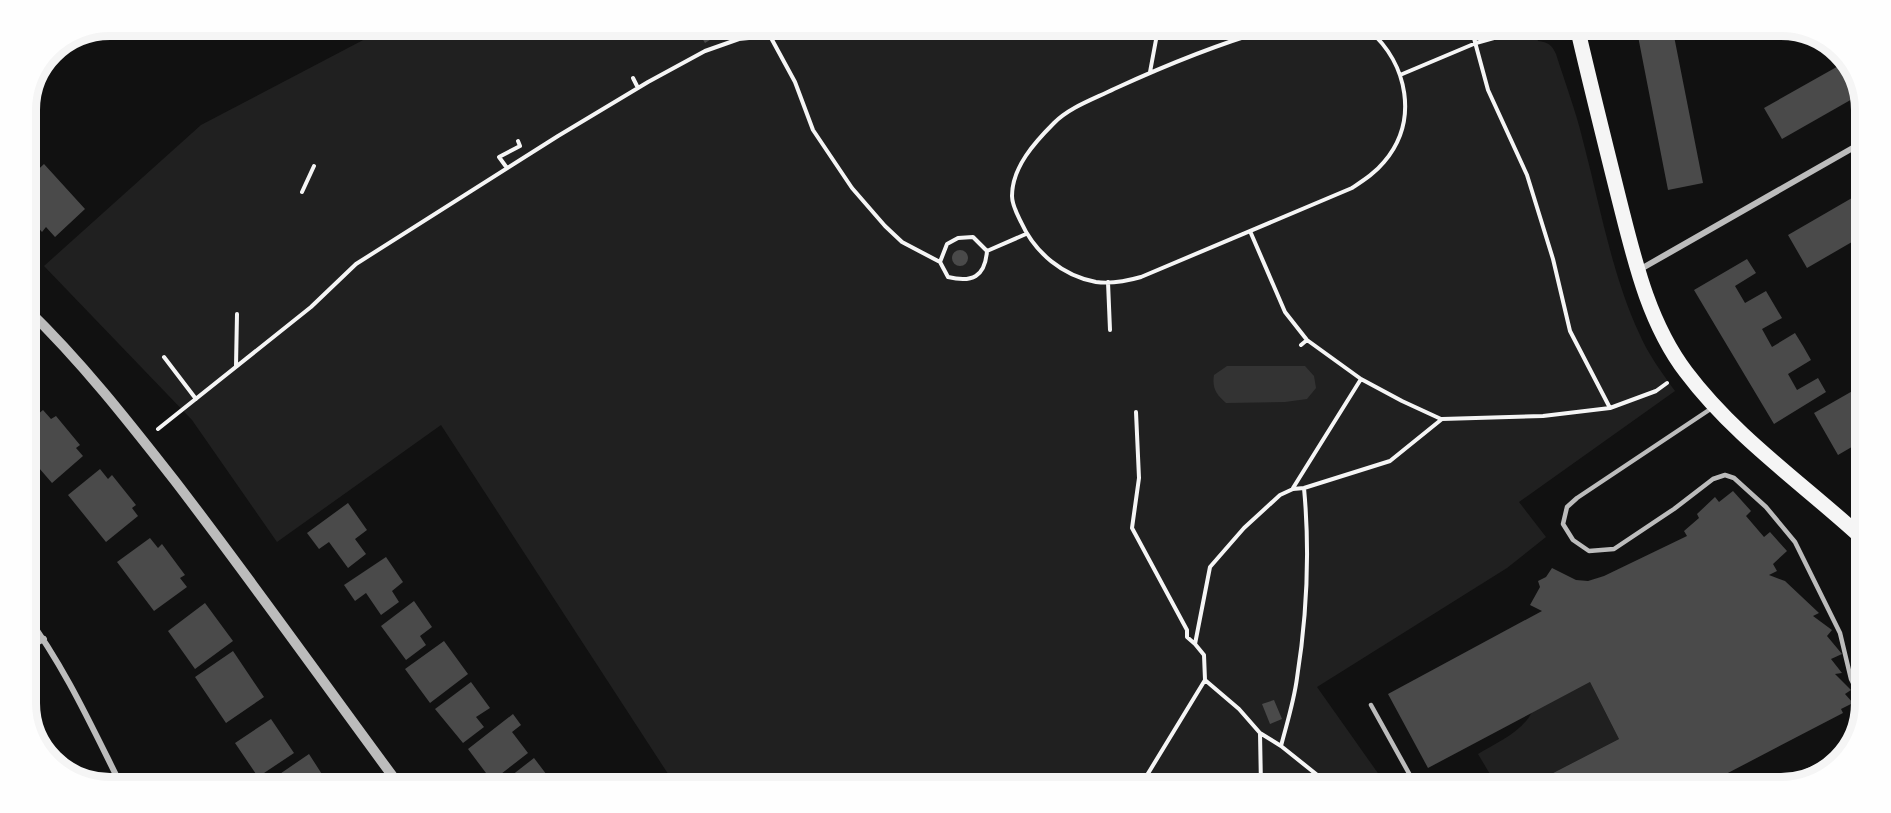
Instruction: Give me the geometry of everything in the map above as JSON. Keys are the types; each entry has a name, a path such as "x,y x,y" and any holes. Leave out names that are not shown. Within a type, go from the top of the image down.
{"main road":[{"path":"1579,36 1637,271 1658,323 1685,370 1714,406 1855,532"}],"street":[{"path":"1637,271 1855,147"},
{"path":"36,319 88,374 143,441 216,535 393,777"},
{"path":"36,628 86,715 117,777"},
{"path":"36,643 44,639"}],"lane":[{"path":"1714,406 1576,498 1567,507 1563,524 1573,540 1589,550 1614,549 1674,509 1713,479 1725,475 1734,478 1766,507 1795,542 1840,633 1855,687"},
{"path":"1371,705 1412,777"},
{"path":"1802,774 1823,764"}],"path":[{"path":"143,441 311,308 356,264 639,88 705,51 739,39 771,36 795,82 813,130 852,188 902,242 940,262 948,277 964,281 975,276 986,265 987,251 973,237 958,238 947,244 940,262"},
{"path":"1150,72 1157,36"},
{"path":"1247,36 1150,72 1068,112 1030,148 1019,168 1012,198 1026,234 1059,268 1078,277 1098,282 1142,278 1352,188 1371,176 1385,162 1397,144 1404,124 1407,100 1400,75 1389,53 1374,36"},
{"path":"1474,36 1488,90 1527,175 1553,259 1570,331 1610,408"},
{"path":"1400,75 1476,44 1502,36"},
{"path":"633,78 639,88"},
{"path":"507,168 499,157 520,146 518,141"},
{"path":"302,192 314,166"},
{"path":"1250,231 1285,312 1307,340 1361,380 1442,419 1543,416 1610,408 1656,391 1685,370"},
{"path":"987,251 1026,234"},
{"path":"1108,282 1110,330"},
{"path":"236,367 237,314"},
{"path":"1301,345 1307,340"},
{"path":"164,357 196,399"},
{"path":"1293,489 1361,380"},
{"path":"1136,412 1139,478 1132,528 1187,630 1187,638 1196,644 1204,655 1205,680 1146,777"},
{"path":"1196,644 1210,567 1244,528 1280,495 1293,489 1304,488 1390,461 1442,419"},
{"path":"1281,746 1297,680 1305,611 1308,565 1304,488"},
{"path":"1205,680 1239,709 1260,733 1281,746 1320,777"},
{"path":"1260,733 1261,777"}],"shaded area":[{"path":"371,36 1536,36 1538,41 1549,44 1556,54 1577,119 1613,262 1629,310 1647,348 1675,391 1519,502 1546,537 1507,568 1317,687 1381,777 670,777 441,425 277,542 192,420 44,266 201,125"},
{"path":"1227,366 1305,366 1314,376 1316,388 1307,399 1285,402 1226,403 1216,391 1214,375"},
{"path":"1590,682 1619,739 1545,777 1492,777 1478,754 1515,731 1532,712"}],"building":[{"path":"701,36 716,36 705,43"},
{"path":"1638,36 1674,36 1703,183 1668,190"},
{"path":"1840,65 1854,96 1782,139 1764,108"},
{"path":"44,164 85,209 55,237 46,227 42,232 36,225 36,172"},
{"path":"1855,196 1855,240 1807,268 1788,235"},
{"path":"960,250 968,258 960,266 952,258"},
{"path":"1747,259 1756,273 1735,286 1745,303 1766,291 1782,318 1762,329 1772,347 1795,333 1811,360 1788,374 1797,390 1818,378 1826,392 1774,424 1694,290"},
{"path":"1855,390 1855,445 1838,455 1814,413"},
{"path":"43,410 51,419 56,416 80,445 76,448 83,456 52,483 36,465 36,416"},
{"path":"100,469 108,479 112,475 136,505 132,508 138,516 106,542 68,495"},
{"path":"1733,491 1751,511 1746,516 1764,537 1770,532 1787,551 1773,564 1777,571 1769,575 1785,581 1819,613 1813,616 1832,630 1827,636 1842,654 1831,659 1842,673 1835,674 1851,690 1845,694 1853,703 1841,709 1843,713 1720,777 1545,777 1619,739 1590,682 1428,768 1388,694 1542,611 1530,605 1540,587 1538,581 1546,577 1552,568 1576,580 1588,581 1604,576 1687,536 1684,531 1699,518 1697,514 1715,497 1719,502"},
{"path":"348,503 367,530 355,539 366,554 348,568 329,542 319,549 307,533"},
{"path":"150,538 158,548 162,544 185,575 180,578 187,587 154,611 117,562"},
{"path":"386,557 403,582 392,591 399,602 381,615 366,593 355,601 344,585"},
{"path":"414,601 432,627 420,636 426,645 406,660 381,626"},
{"path":"205,603 233,641 195,669 168,631"},
{"path":"444,641 468,674 430,703 405,669"},
{"path":"233,651 264,697 226,723 195,677"},
{"path":"471,682 490,708 476,717 484,727 463,743 435,709"},
{"path":"1274,700 1282,719 1270,724 1262,704"},
{"path":"513,714 521,725 512,732 528,753 497,777 489,777 468,749"},
{"path":"271,719 294,753 258,777 235,743"},
{"path":"309,754 324,777 275,777"},
{"path":"534,758 548,777 510,777"}]}
